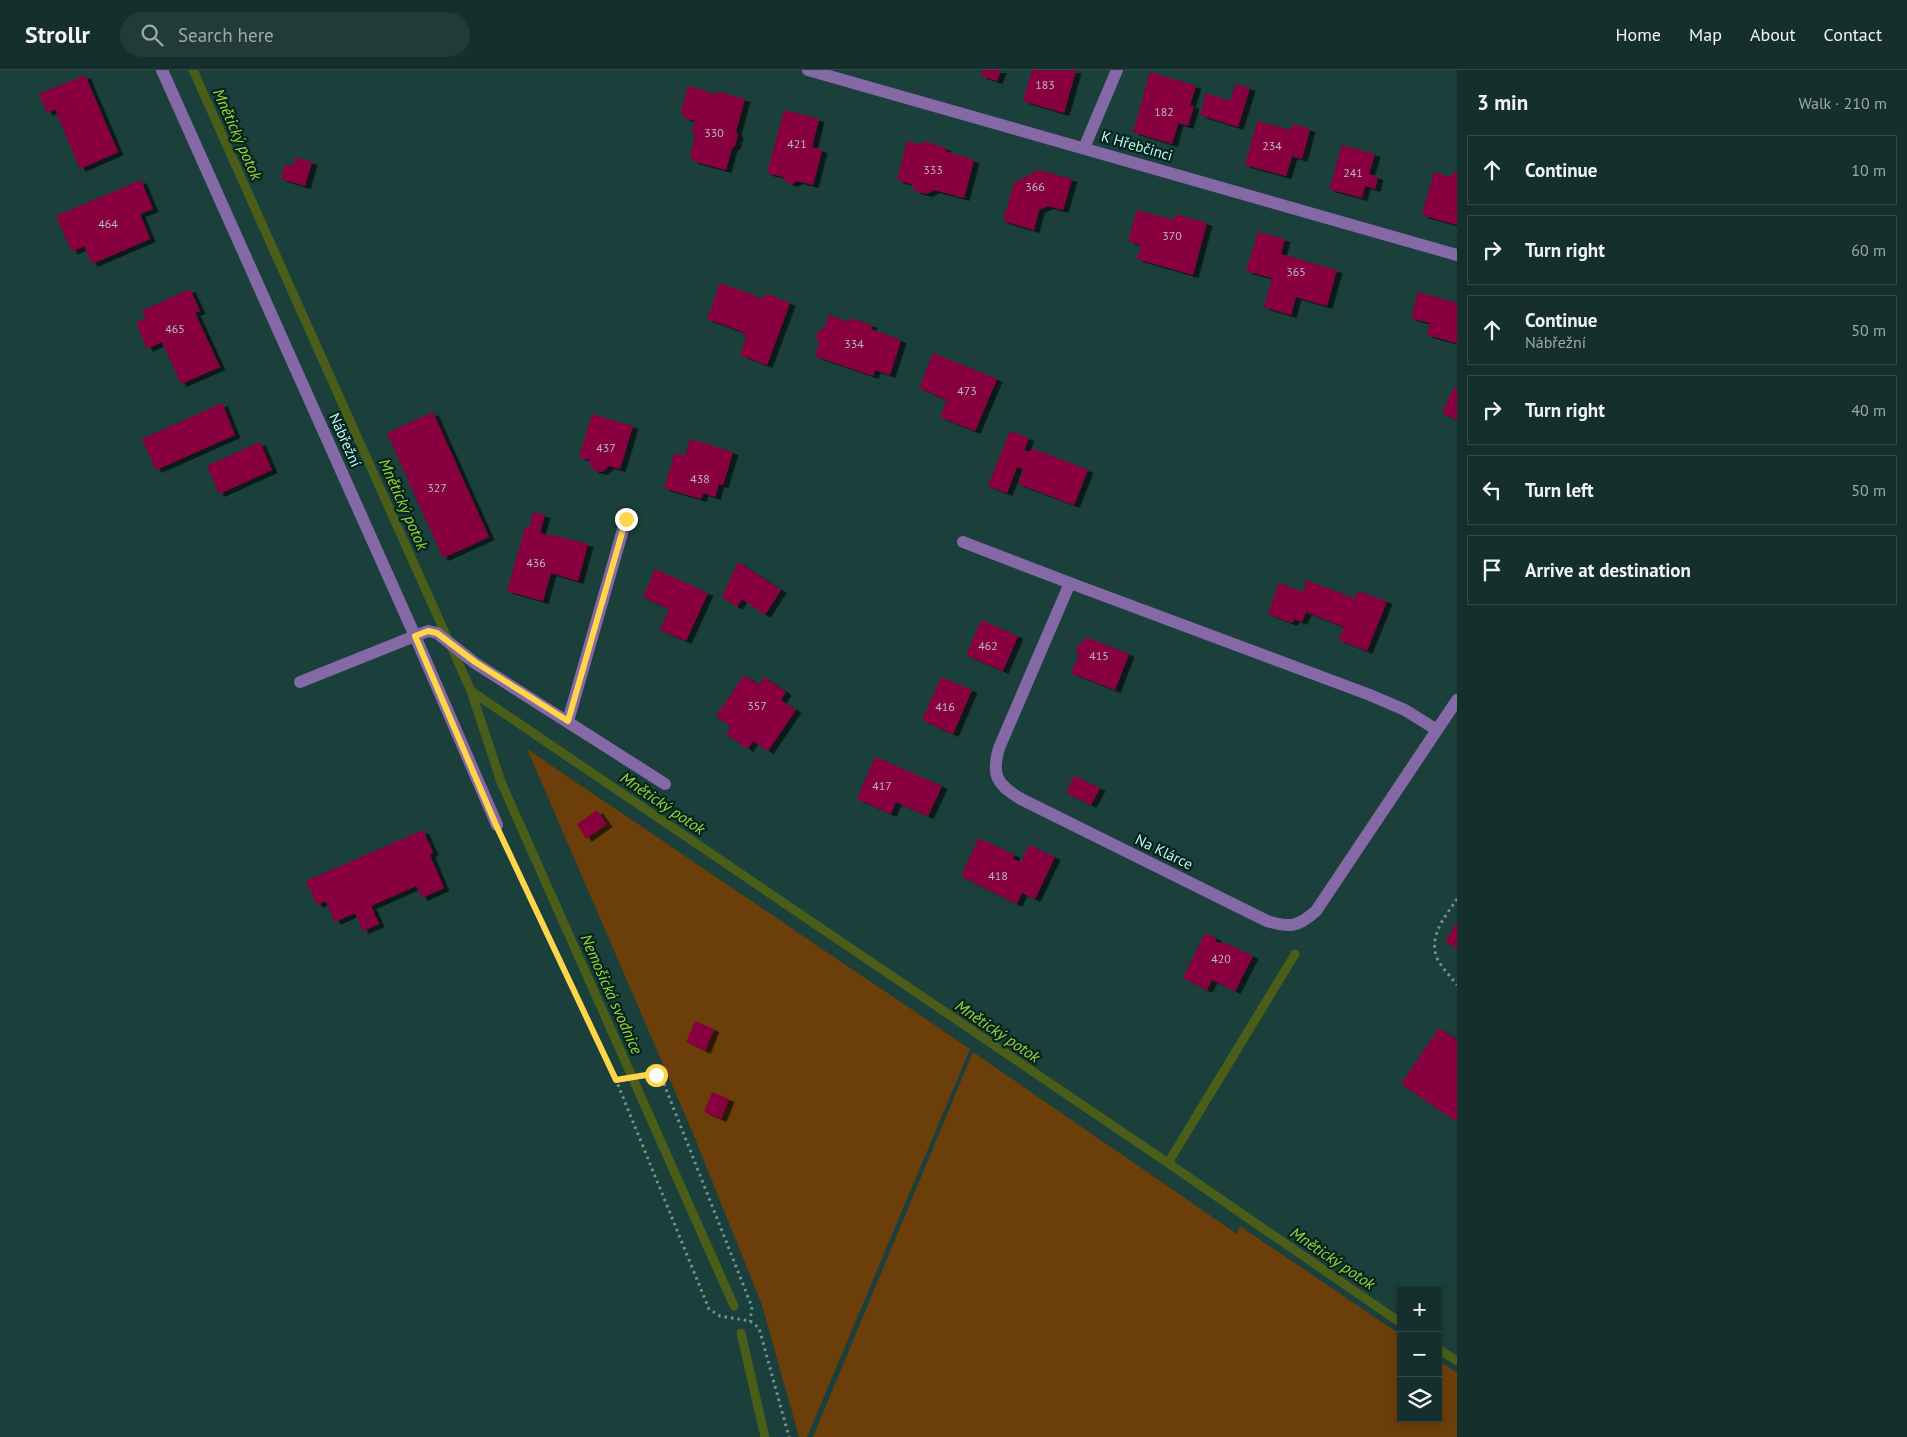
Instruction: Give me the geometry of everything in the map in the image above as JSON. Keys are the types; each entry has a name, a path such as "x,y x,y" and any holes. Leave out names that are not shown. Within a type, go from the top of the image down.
{"street":[{"name":"Nábřežní","path":"162,70 415,636 496,825"},
{"name":"K Hřebčinci","path":"808,70 1457,255"},
{"path":"1084,148 1117,70"},
{"path":"568,721 626,519"},
{"path":"963,542 1370,695 1405,710 1437,730"},
{"name":"Na Klárce","path":"1070,583 999,748 994,769 1002,785 1021,799 1267,921 1294,926 1306,920 1316,911 1457,700"},
{"path":"300,682 428,631 437,633 475,662 665,784"}],"path":[{"path":"496,825 617,1080 709,1309 720,1316 750,1321 759,1328 789,1437"},
{"path":"1457,899 1438,928 1434,941 1438,959 1457,985"},
{"path":"617,1080 652,1074 656,1075 664,1084 752,1307 750,1321"}],"shaded area":[{"path":"527,749 970,1049 807,1437 799,1437 762,1305 692,1131"},
{"path":"973,1052 1237,1234 1240,1226 1397,1332 1397,1422 1442,1422 1442,1363 1457,1373 1457,1437 813,1437"}],"building":[{"path":"982,70 1001,70 997,81 981,76"},
{"path":"1032,70 1076,70 1064,113 1023,101"},
{"path":"1150,72 1196,86 1190,105 1194,106 1188,126 1178,123 1172,144 1133,132"},
{"path":"85,75 118,152 80,169 55,109 47,113 39,94"},
{"path":"1236,84 1250,88 1238,127 1200,115 1206,93 1230,101"},
{"path":"688,86 716,94 720,92 745,99 736,132 738,135 726,170 693,161 690,155 695,136 692,131 695,121 684,118 681,112"},
{"path":"784,110 819,119 812,147 822,150 813,185 797,181 792,184 786,182 783,177 767,173"},
{"path":"1257,121 1291,130 1293,124 1310,129 1302,159 1292,156 1286,176 1245,165"},
{"path":"907,141 922,145 923,141 946,148 945,151 974,160 964,198 934,190 927,194 915,191 911,184 897,180"},
{"path":"1342,145 1375,154 1369,174 1378,177 1375,189 1365,186 1362,198 1329,189"},
{"path":"296,157 312,162 305,186 281,179 285,164 294,166"},
{"path":"1038,170 1072,179 1063,210 1048,206 1039,210 1034,230 1003,221 1014,183"},
{"path":"1454,171 1457,172 1457,225 1422,215 1434,172 1452,177"},
{"path":"141,180 153,209 140,214 150,239 92,264 84,246 72,252 56,216"},
{"path":"1137,210 1174,220 1176,214 1207,223 1193,275 1137,259 1141,245 1128,241"},
{"path":"1258,232 1285,239 1281,254 1337,270 1327,306 1296,297 1291,315 1264,307 1272,278 1246,271"},
{"path":"720,283 764,299 766,293 790,303 767,365 740,355 746,339 743,332 707,319"},
{"path":"190,289 200,311 195,313 220,367 181,384 162,342 147,349 136,323 146,318 142,311"},
{"path":"1418,292 1457,303 1457,343 1427,335 1430,323 1411,318"},
{"path":"829,315 849,322 850,318 872,325 871,329 901,340 890,375 875,370 873,376 815,356 819,344 816,337 818,331 825,327"},
{"path":"933,353 997,379 975,431 940,417 947,400 919,388"},
{"path":"1454,387 1457,388 1457,420 1442,413"},
{"path":"222,403 235,435 156,470 142,439"},
{"path":"433,412 489,537 443,558 387,433"},
{"path":"592,414 633,426 620,469 609,466 602,472 593,470 589,462 590,460 579,457"},
{"path":"1010,431 1029,438 1024,450 1030,452 1032,448 1088,470 1074,505 1018,484 1023,469 1017,467 1007,493 988,486"},
{"path":"690,439 733,452 723,485 719,484 715,497 703,493 701,499 664,488 675,453 685,456"},
{"path":"260,442 272,470 219,494 207,466"},
{"path":"533,512 545,515 540,533 588,544 578,581 551,573 543,601 507,591 525,527 529,528"},
{"path":"738,562 781,590 765,615 742,599 737,607 722,597"},
{"path":"655,569 708,593 686,641 660,630 669,609 643,597"},
{"path":"1307,580 1355,599 1358,591 1387,601 1367,651 1339,640 1344,627 1306,612 1302,622 1294,619 1292,623 1268,614 1279,583 1303,592"},
{"path":"981,620 1018,636 1003,671 966,655"},
{"path":"1086,637 1129,654 1115,690 1071,673 1079,655 1076,650"},
{"path":"744,675 759,685 764,677 786,692 781,700 796,710 768,751 753,741 748,749 726,734 731,727 716,716"},
{"path":"941,677 972,690 953,734 922,720"},
{"path":"875,757 942,786 928,816 896,802 891,814 857,799"},
{"path":"1074,776 1100,788 1091,805 1066,793"},
{"path":"597,810 607,824 586,839 577,824"},
{"path":"423,830 433,852 430,855 444,888 422,898 416,886 371,906 379,924 363,931 355,913 335,922 326,901 317,905 306,881"},
{"path":"979,838 1015,855 1013,859 1021,862 1029,845 1055,857 1035,899 1022,893 1017,904 961,876"},
{"path":"1457,923 1457,949 1445,941"},
{"path":"1205,933 1216,938 1215,941 1222,944 1223,942 1253,956 1235,991 1212,980 1207,990 1183,978"},
{"path":"695,1021 714,1029 705,1051 686,1042"},
{"path":"1439,1028 1457,1040 1457,1122 1401,1084"},
{"path":"712,1092 729,1099 721,1119 704,1112"}],"waterway":[{"name":"Mnětický potok","path":"193,70 471,691 1397,1320"},
{"name":"Nemošická svodnice","path":"471,691 501,782 734,1306"},
{"path":"1168,1163 1295,954"},
{"name":"Nemošická svodnice","path":"741,1333 765,1437"},
{"name":"Mnětický potok","path":"1442,1352 1457,1361"}],"route":[{"path":"626,519 568,721 475,662 437,633 428,631 415,636 496,825 616,1080 656,1075"}]}
